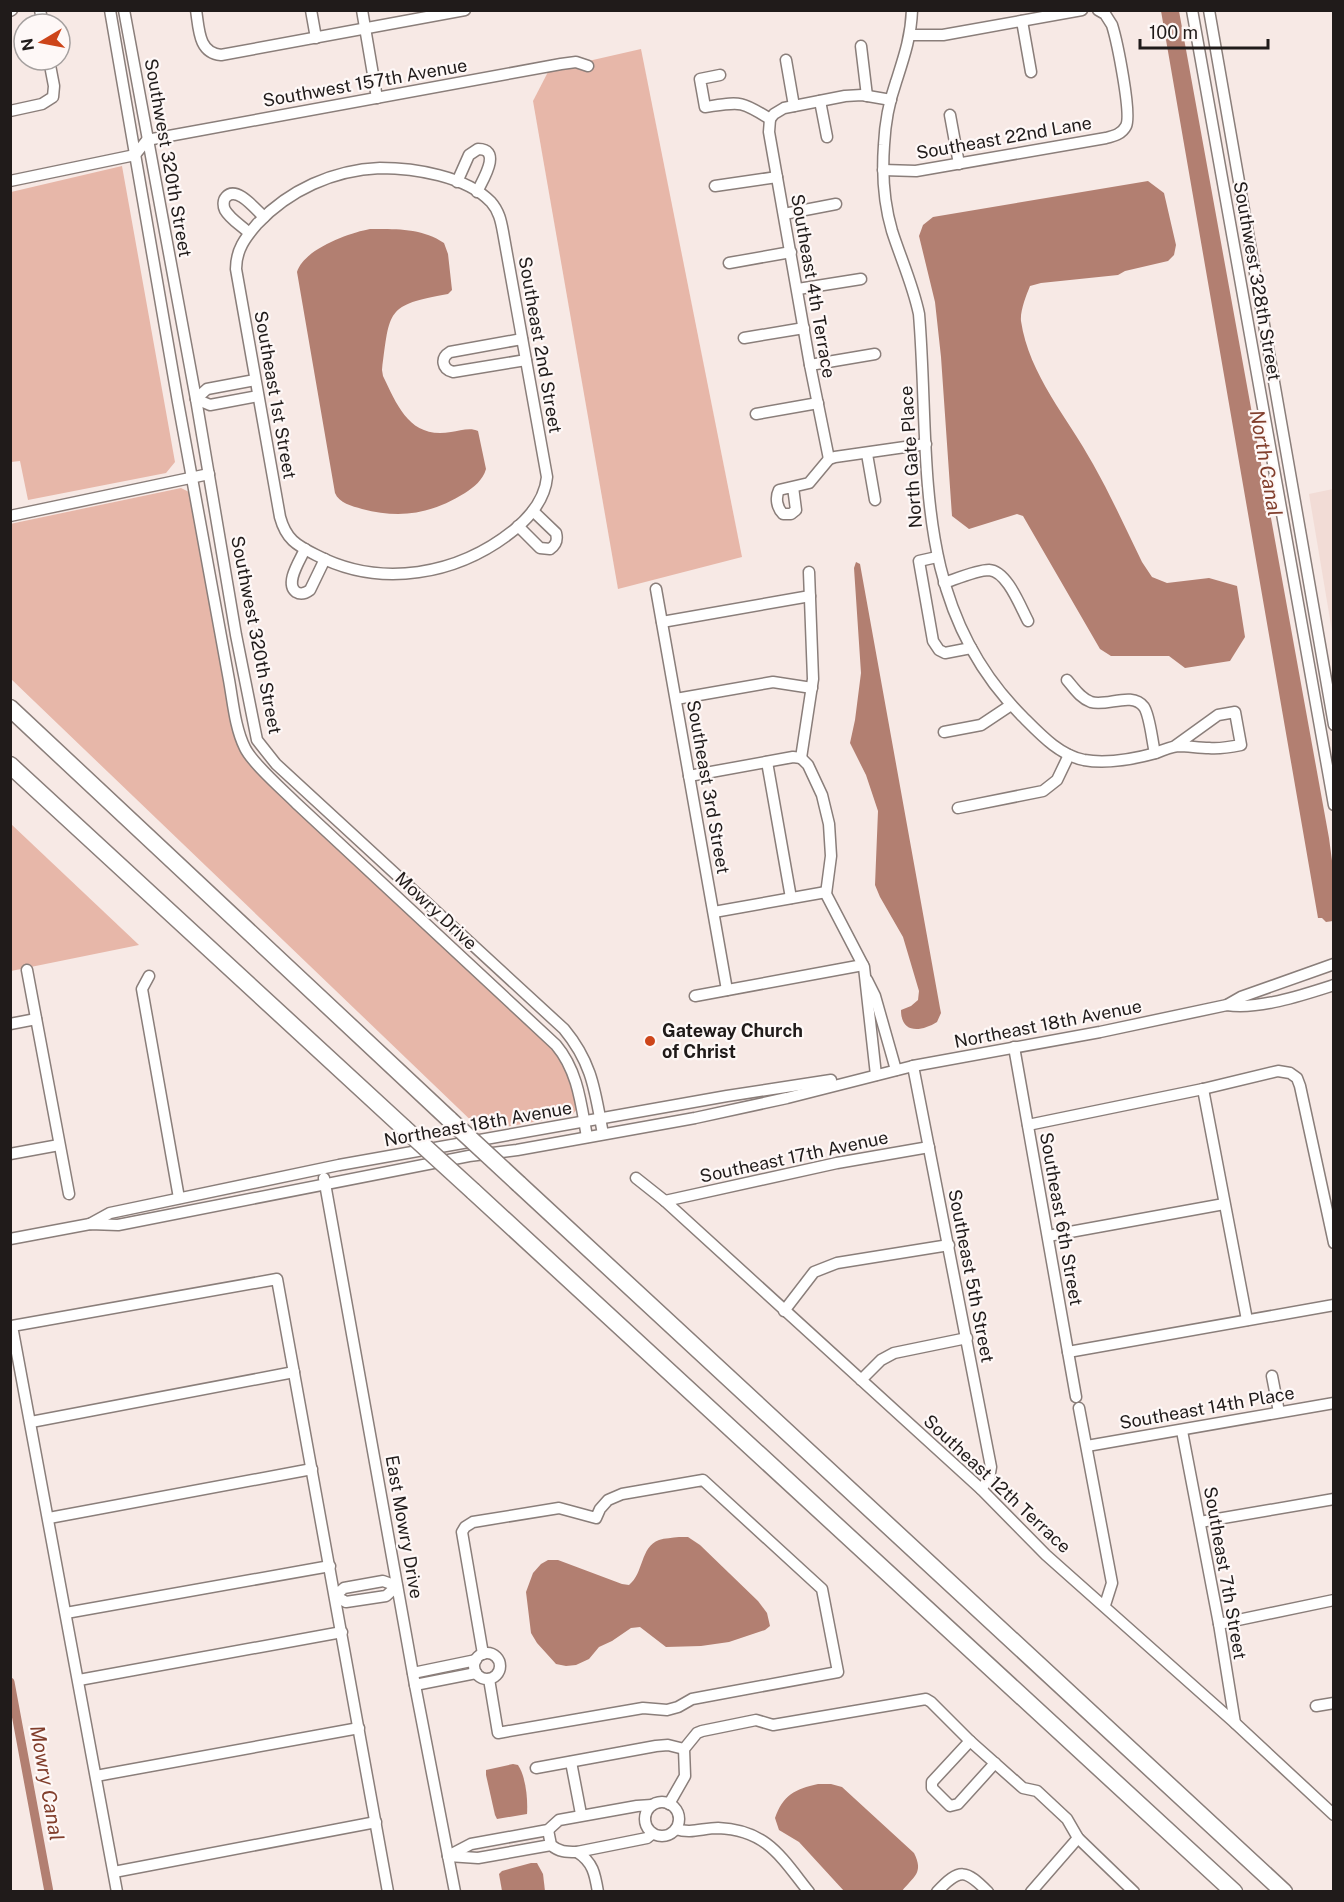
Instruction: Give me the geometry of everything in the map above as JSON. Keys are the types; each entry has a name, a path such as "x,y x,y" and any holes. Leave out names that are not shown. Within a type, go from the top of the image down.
{"highway":[{"path":"10,708 450,1120 1284,1892"},
{"path":"10,765 1234,1892"},
{"path":"10,771 31,785"}],"street":[{"name":"Southwest 320th Street","path":"110,10 237,723"},
{"name":"Southwest 320th Street","path":"124,10 196,399 236,635 257,740 276,764 564,1029 577,1046 589,1069 595,1087 603,1134"},
{"path":"196,10 202,42 211,52 221,55 465,10"},
{"path":"311,10 316,38"},
{"path":"362,10 377,98"},
{"name":"North Gate Place","path":"912,10 911,35 891,100 884,137 883,171 892,230 910,279 919,314 930,513 937,557 950,603 971,648 993,683 1011,705 1046,739 1069,755 1099,762 1123,760 1175,746"},
{"path":"911,35 943,35 1082,10"},
{"name":"Southwest 328th Street","path":"1192,10 1334,805"},
{"name":"Southwest 328th Street","path":"1209,10 1334,725"},
{"name":"Southeast 22nd Lane","path":"883,171 916,171 1106,138 1119,133 1126,126 1127,108 1112,25 1101,12"},
{"path":"1022,21 1031,72"},
{"path":"861,46 867,96"},
{"path":"786,60 794,106"},
{"name":"Southwest 157th Avenue","path":"147,140 561,64 576,62 588,66"},
{"path":"10,111 42,104 51,99 54,94 51,72"},
{"path":"720,75 700,79 705,107 741,103 754,108 770,119 780,110 845,96 867,96 891,100"},
{"path":"820,101 827,137"},
{"path":"950,115 959,164"},
{"name":"Southeast 4th Terrace","path":"770,119 769,132 829,459"},
{"path":"10,181 135,155 147,140"},
{"path":"457,182 471,153 483,149 489,153 490,160 473,190"},
{"name":"Southeast 1st Street","path":"473,190 457,182 424,172 380,168 356,171 330,177 302,189 264,217 237,252 236,268 255,380 282,526 289,538 322,558 345,567 376,573 405,574 433,570 449,566 495,544 530,514"},
{"path":"715,186 777,177"},
{"name":"Southeast 2nd Street","path":"473,190 490,201 500,217 547,477 544,492 530,514"},
{"path":"252,230 224,209 223,202 227,195 239,194 264,217"},
{"path":"784,214 836,204"},
{"path":"729,263 791,252"},
{"path":"798,289 861,279"},
{"path":"744,338 804,328"},
{"path":"522,339 450,352 446,354 443,363 448,371 453,372 526,360"},
{"path":"810,365 875,354"},
{"path":"196,399 207,389 255,380"},
{"path":"228,385 230,401"},
{"path":"178,402 196,399 210,405 258,396"},
{"path":"756,414 818,403"},
{"path":"793,487 809,483 829,459 926,444"},
{"path":"867,454 875,500"},
{"path":"10,516 209,474"},
{"path":"518,526 540,548 554,547 558,538 556,533 530,514"},
{"path":"305,549 291,584 297,592 306,593 310,590 322,558"},
{"path":"937,557 919,561 935,644 945,653 971,648"},
{"path":"944,583 981,571 995,572 1006,581 1028,621"},
{"path":"801,758 814,672 809,572"},
{"name":"Southeast 3rd Street","path":"656,589 728,990"},
{"path":"662,622 810,596"},
{"path":"1067,680 1081,696 1092,702 1133,700 1141,704 1146,712 1155,753"},
{"path":"676,699 773,681 812,688"},
{"path":"1315,701 1330,707"},
{"path":"944,732 981,725 1011,705"},
{"path":"1235,712 1241,746 1209,748 1175,746 1218,715 1235,712"},
{"name":"Mowry Drive","path":"237,723 246,749 267,775 556,1045 568,1061 575,1076 587,1137"},
{"path":"958,808 1043,791 1057,780 1069,755"},
{"path":"690,776 793,757 801,758 808,765 819,788 829,824 831,856 826,892 863,965 875,996 896,1070"},
{"path":"766,762 791,898"},
{"path":"714,912 826,892"},
{"name":"Northeast 18th Avenue","path":"10,1239 90,1224 118,1225 469,1156 741,1108 913,1066 1100,1032 1227,1005 1241,997 1334,964"},
{"path":"695,996 863,965"},
{"path":"27,970 69,1194"},
{"path":"1318,970 1322,989"},
{"path":"149,976 142,989 179,1198"},
{"path":"866,977 866,998 876,1074"},
{"name":"Northeast 18th Avenue","path":"1227,1005 1242,1007 1299,996 1334,985"},
{"path":"10,1024 36,1019"},
{"name":"Southeast 6th Street","path":"1014,1047 1112,1583 1105,1605"},
{"name":"Southeast 5th Street","path":"913,1066 991,1467 989,1479 981,1489"},
{"path":"1028,1125 1278,1071 1290,1073 1297,1078 1300,1086 1332,1227 1333,1243"},
{"name":"Northeast 18th Avenue","path":"90,1224 110,1212 322,1168 772,1089 876,1074"},
{"path":"1203,1089 1247,1320"},
{"path":"10,1154 59,1145"},
{"name":"Southeast 17th Avenue","path":"665,1202 837,1163 929,1147"},
{"name":"East Mowry Drive","path":"322,1168 414,1679 455,1892"},
{"name":"Southeast 12th Terrace","path":"636,1178 981,1489 1046,1555 1105,1605 1334,1815"},
{"path":"1048,1236 1224,1204"},
{"path":"784,1311 814,1272 837,1263 949,1245"},
{"path":"117,1892 11,1321 277,1279 388,1892"},
{"path":"1068,1352 1334,1305"},
{"path":"861,1380 881,1360 894,1353 967,1338"},
{"path":"31,1422 294,1372"},
{"path":"1272,1376 1279,1412"},
{"name":"Southeast 14th Place","path":"1087,1446 1334,1403"},
{"name":"Southeast 7th Street","path":"1182,1431 1219,1624 1235,1723"},
{"path":"49,1518 312,1469"},
{"path":"414,1679 479,1657 491,1654 500,1663 499,1672 489,1679 481,1678 474,1669 479,1657 462,1532 465,1527 473,1522 559,1508 596,1518 608,1500 622,1494 703,1480 822,1589 838,1672 708,1695 667,1710 643,1708 498,1732 489,1679"},
{"path":"1200,1522 1334,1499"},
{"path":"66,1613 330,1566"},
{"path":"383,1581 397,1586 386,1596 346,1602 335,1596 344,1587 383,1581"},
{"path":"365,1584 367,1598"},
{"path":"1219,1624 1334,1600"},
{"path":"79,1680 342,1632"},
{"path":"414,1679 476,1673"},
{"path":"669,1804 685,1776 684,1749 697,1733 756,1720 773,1725 926,1699 1023,1788 1036,1791 1052,1805 1067,1819 1078,1838 1134,1892"},
{"path":"1316,1706 1334,1703"},
{"path":"96,1776 359,1728"},
{"path":"970,1741 932,1782 932,1788 950,1806 958,1804 996,1763"},
{"path":"536,1768 656,1746 668,1745 684,1749"},
{"path":"571,1762 581,1814"},
{"path":"447,1856 471,1844 548,1830 559,1820 581,1814 657,1803 669,1804 678,1812 676,1829 668,1836 652,1834 645,1825 648,1809 652,1805"},
{"path":"114,1872 376,1822"},
{"path":"676,1829 685,1832 726,1829 757,1838 769,1844 778,1853 809,1892"},
{"path":"548,1830 551,1845 558,1851 577,1852 647,1838 652,1834"},
{"path":"1031,1892 1078,1838"},
{"path":"447,1856 478,1858 551,1845"},
{"path":"577,1852 584,1856 594,1869 598,1892"},
{"path":"938,1892 950,1879 964,1875 970,1875 988,1892"}],"shaded area":[{"name":"North Canal","path":"1161,11 1179,11 1329,838 1334,876 1333,921 1326,922 1318,918"},
{"path":"641,49 742,557 618,589 533,101 549,70"},
{"path":"122,166 175,462 166,473 28,500 20,461 11,462 11,192"},
{"path":"1148,181 1164,193 1176,245 1174,255 1168,261 1125,271 1118,275 1030,286 1022,308 1021,321 1025,341 1041,378 1093,464 1142,562 1152,577 1167,583 1209,578 1237,586 1245,637 1230,661 1185,668 1169,656 1111,656 1100,649 1023,516 1017,514 969,529 952,516 935,302 919,236 923,225 933,217"},
{"path":"370,229 399,229 418,232 444,243 448,254 452,290 448,294 413,302 402,307 395,314 387,334 383,376 400,409 415,426 437,433 468,429 478,431 486,469 475,486 465,493 440,506 415,513 390,514 362,509 343,502 335,493 297,272 308,256 328,243"},
{"path":"181,488 191,493 233,729 238,746 256,772 534,1029 556,1053 569,1075 577,1106 572,1115 482,1131 10,678 10,524"},
{"path":"1334,489 1333,637 1309,494"},
{"path":"856,562 860,564 941,1013 937,1022 919,1029 908,1027 902,1018 901,1010 918,1000 919,991 903,937 875,885 878,811 866,775 850,743 861,673 854,568"},
{"path":"11,824 139,945 11,971"},
{"path":"688,1537 700,1545 758,1601 767,1613 770,1626 765,1630 729,1642 666,1647 640,1627 631,1628 599,1647 589,1659 576,1665 566,1666 556,1664 537,1643 531,1633 526,1592 533,1573 541,1564 548,1560 558,1560 629,1585 634,1580 648,1548 653,1543 661,1539"},
{"path":"518,1765 525,1782 527,1814 497,1819 486,1770"},
{"path":"818,1784 842,1787 914,1853 918,1870 902,1891 844,1891 799,1842 779,1830 775,1818 786,1798 796,1791"},
{"path":"537,1863 543,1874 545,1891 502,1891 499,1874 502,1871"}],"waterway":[{"name":"Mowry Canal","path":"10,1682 49,1892"}],"place":[{"name":"Gateway Church of Christ","path":"650,1041"}]}
